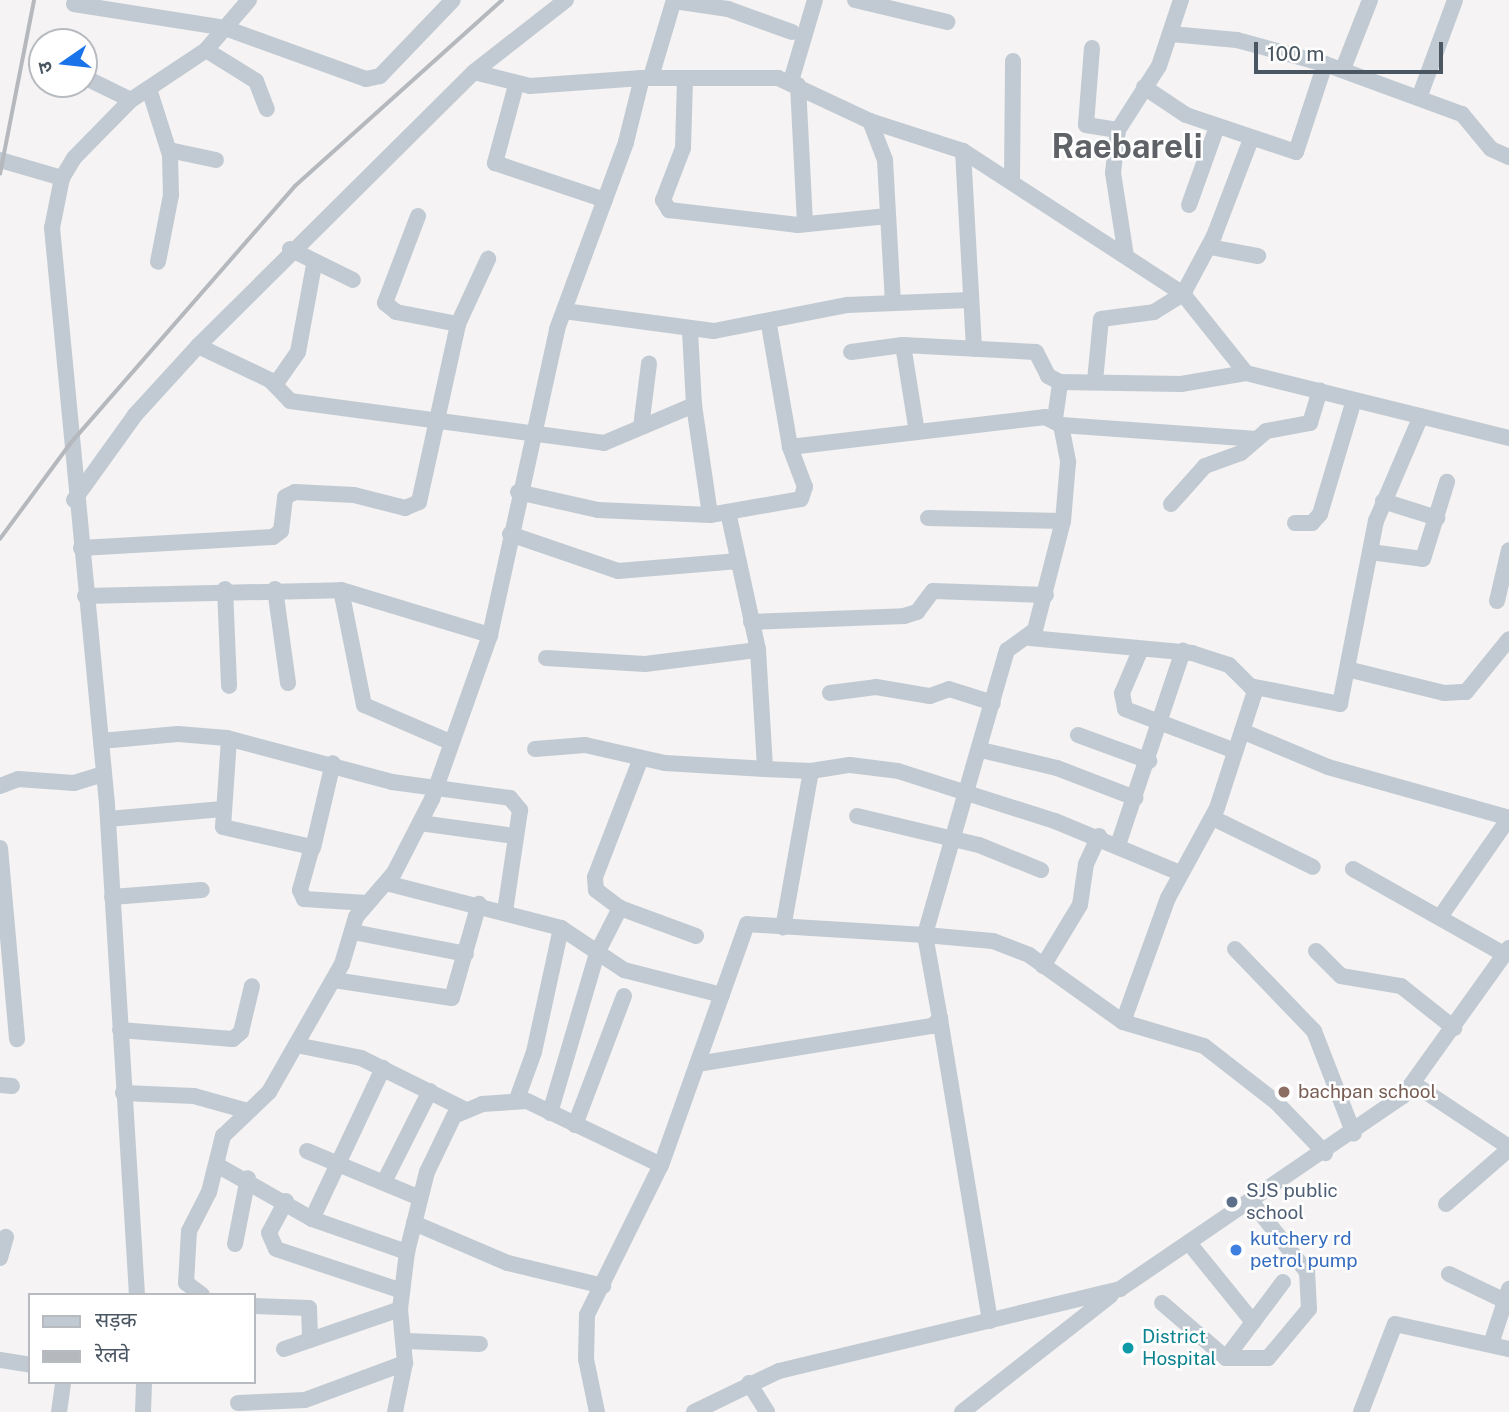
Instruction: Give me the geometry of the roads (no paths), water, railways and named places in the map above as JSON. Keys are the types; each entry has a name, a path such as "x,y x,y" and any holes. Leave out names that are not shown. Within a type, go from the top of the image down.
{"street":[{"path":"138,1293 108,819 74,500 52,228 62,178 131,100 206,50 250,0"},
{"path":"75,4 225,29 322,68 372,79 453,0"},
{"path":"74,500 135,415 290,249 474,72 566,0"},
{"path":"193,1293 189,1231 217,1165 227,1128 244,1110 269,1092 334,980 368,903 386,883 421,823 435,790 490,635 531,433 564,311 674,0 728,9 792,32"},
{"path":"805,224 795,83 815,0"},
{"path":"855,0 947,22"},
{"path":"1126,256 1113,173 1118,130 1171,34 1181,0"},
{"path":"1343,69 1370,0"},
{"path":"1419,98 1455,0"},
{"path":"1171,34 1237,40 1343,69 1469,118 1484,142 1509,157"},
{"path":"1092,48 1086,125 1118,130"},
{"path":"206,50 256,81 267,108"},
{"path":"1012,179 1013,61"},
{"path":"1143,87 1217,127 1251,139 1301,149 1325,64"},
{"path":"474,72 516,85 647,78 795,83 870,121 963,150 1012,179 1183,294 1246,373"},
{"path":"685,79 683,148 665,206 734,220 805,224 888,216"},
{"path":"98,85 131,100"},
{"path":"516,85 495,163 605,200"},
{"path":"149,89 169,150 171,195 159,262"},
{"path":"870,121 883,148 893,302"},
{"path":"1189,205 1217,127"},
{"path":"1095,381 1101,319 1154,312 1183,294 1210,247 1251,139"},
{"path":"169,150 216,160"},
{"path":"963,150 969,300 974,349"},
{"path":"0,160 62,178"},
{"path":"418,216 385,303 396,313 458,324"},
{"path":"1210,247 1258,256"},
{"path":"290,249 314,265 353,280"},
{"path":"81,548 273,537 281,531 285,498 296,492 412,507 423,495 458,324 488,259"},
{"path":"275,384 298,352 314,265"},
{"path":"564,311 690,330 769,325 847,305 969,300"},
{"path":"518,492 598,510 710,515 801,499 805,487 790,447 769,325"},
{"path":"690,330 694,405 710,515"},
{"path":"903,345 917,432"},
{"path":"851,352 903,345 1036,352 1048,376 1060,382 1181,384 1246,373 1509,438"},
{"path":"198,346 275,384 284,398 298,402 439,416 604,443 694,405"},
{"path":"641,427 649,364"},
{"path":"1030,638 1046,595 1063,521 1068,463 1058,422 1060,382"},
{"path":"1171,504 1199,470 1241,453 1270,430 1310,423 1320,391"},
{"path":"1295,523 1312,523 1320,514 1354,400"},
{"path":"990,1321 925,935 981,750 1007,650 1030,638 1140,650 1183,651 1230,665 1256,688 1332,706 1344,699 1370,552 1383,501 1421,416"},
{"path":"790,447 917,432 1058,422 1257,439"},
{"path":"1370,552 1423,559 1447,482"},
{"path":"1383,501 1437,518"},
{"path":"728,512 758,650 765,769"},
{"path":"928,518 1063,521"},
{"path":"510,534 584,565 618,571 739,561"},
{"path":"1497,601 1509,550"},
{"path":"85,596 225,589 341,590 490,635"},
{"path":"225,589 229,686"},
{"path":"275,589 288,683"},
{"path":"341,590 364,705 450,742"},
{"path":"751,622 904,616 917,612 933,591 1046,595"},
{"path":"1351,670 1444,693 1466,692 1509,639"},
{"path":"545,658 645,664 758,650"},
{"path":"1140,650 1122,704 1160,724 1235,751"},
{"path":"1118,845 1149,761 1183,651"},
{"path":"830,693 876,687 930,696 949,690 993,703"},
{"path":"1123,1022 1180,873 1213,818 1256,688"},
{"path":"1242,731 1328,767 1509,818 1440,917"},
{"path":"101,741 178,734 229,739 435,790 516,801 515,836 505,911"},
{"path":"1077,735 1149,761"},
{"path":"229,739 223,809 225,830 313,848"},
{"path":"535,749 585,744 641,758 765,769 811,771 865,765 968,791 1099,836 1180,873"},
{"path":"981,750 1057,768 1135,798"},
{"path":"641,758 595,877 600,895 620,908 696,936"},
{"path":"333,763 301,897 368,903"},
{"path":"783,928 811,771"},
{"path":"0,786 18,779 74,783 104,774"},
{"path":"108,819 223,809"},
{"path":"857,816 954,838 1041,870"},
{"path":"1213,818 1313,867"},
{"path":"421,823 515,836"},
{"path":"1043,966 1080,905 1086,864 1099,836"},
{"path":"0,848 2,897 17,1039"},
{"path":"962,1412 1121,1289 1354,1134 1414,1084 1507,951 1440,917 1408,906 1353,869"},
{"path":"386,883 505,911 561,928 624,970 722,995"},
{"path":"112,897 202,890"},
{"path":"334,980 448,1000 466,954 479,905"},
{"path":"550,1113 597,953 620,908"},
{"path":"597,1412 585,1332 603,1286 662,1165 747,924 925,935 1005,944 1043,966 1123,1022 1204,1046 1276,1102 1325,1153"},
{"path":"517,1099 534,1052 561,928"},
{"path":"353,932 466,954"},
{"path":"1235,949 1314,1031 1354,1134"},
{"path":"1316,951 1341,976 1401,986 1454,1028"},
{"path":"120,1030 233,1038 241,1032 252,986"},
{"path":"575,1125 624,996"},
{"path":"697,1064 932,1026 940,1019"},
{"path":"296,1045 343,1052 383,1068 466,1110"},
{"path":"312,1219 340,1165 383,1068"},
{"path":"1414,1084 1509,1148 1446,1205"},
{"path":"384,1182 430,1091"},
{"path":"124,1093 194,1096 244,1110"},
{"path":"395,1412 405,1363 406,1341 400,1309 407,1252 419,1198 446,1127 466,1110 517,1099 662,1165"},
{"path":"307,1151 419,1198"},
{"path":"217,1165 248,1178 312,1219 407,1252"},
{"path":"235,1244 248,1178"},
{"path":"286,1201 269,1233 276,1249 402,1292"},
{"path":"1161,1303 1226,1358 1268,1359 1309,1309 1307,1272 1251,1201"},
{"path":"414,1223 508,1263 603,1286"},
{"path":"0,1258 6,1237"},
{"path":"1189,1243 1253,1322"},
{"path":"1449,1274 1508,1298 1491,1344"},
{"path":"1226,1358 1283,1282"},
{"path":"694,1412 750,1382 1121,1289"},
{"path":"256,1306 309,1308 310,1340"},
{"path":"284,1349 400,1309"},
{"path":"1361,1412 1395,1324 1509,1349"},
{"path":"406,1341 480,1344"},
{"path":"0,1360 28,1365"},
{"path":"238,1403 304,1401 405,1363"},
{"path":"750,1382 767,1412"},
{"path":"59,1412 63,1384"},
{"path":"143,1412 144,1384"}],"railway":[{"path":"0,174 34,0"},
{"path":"0,539 70,444 295,186 502,0"}],"place":[{"name":"bachpan school","path":"1284,1092"},
{"name":"SJS public school","path":"1232,1202"},
{"name":"kutchery rd petrol pump","path":"1236,1250"},
{"name":"District Hospital","path":"1128,1348"}],"district":[{"name":"Raebareli","path":"1127,147"}]}
